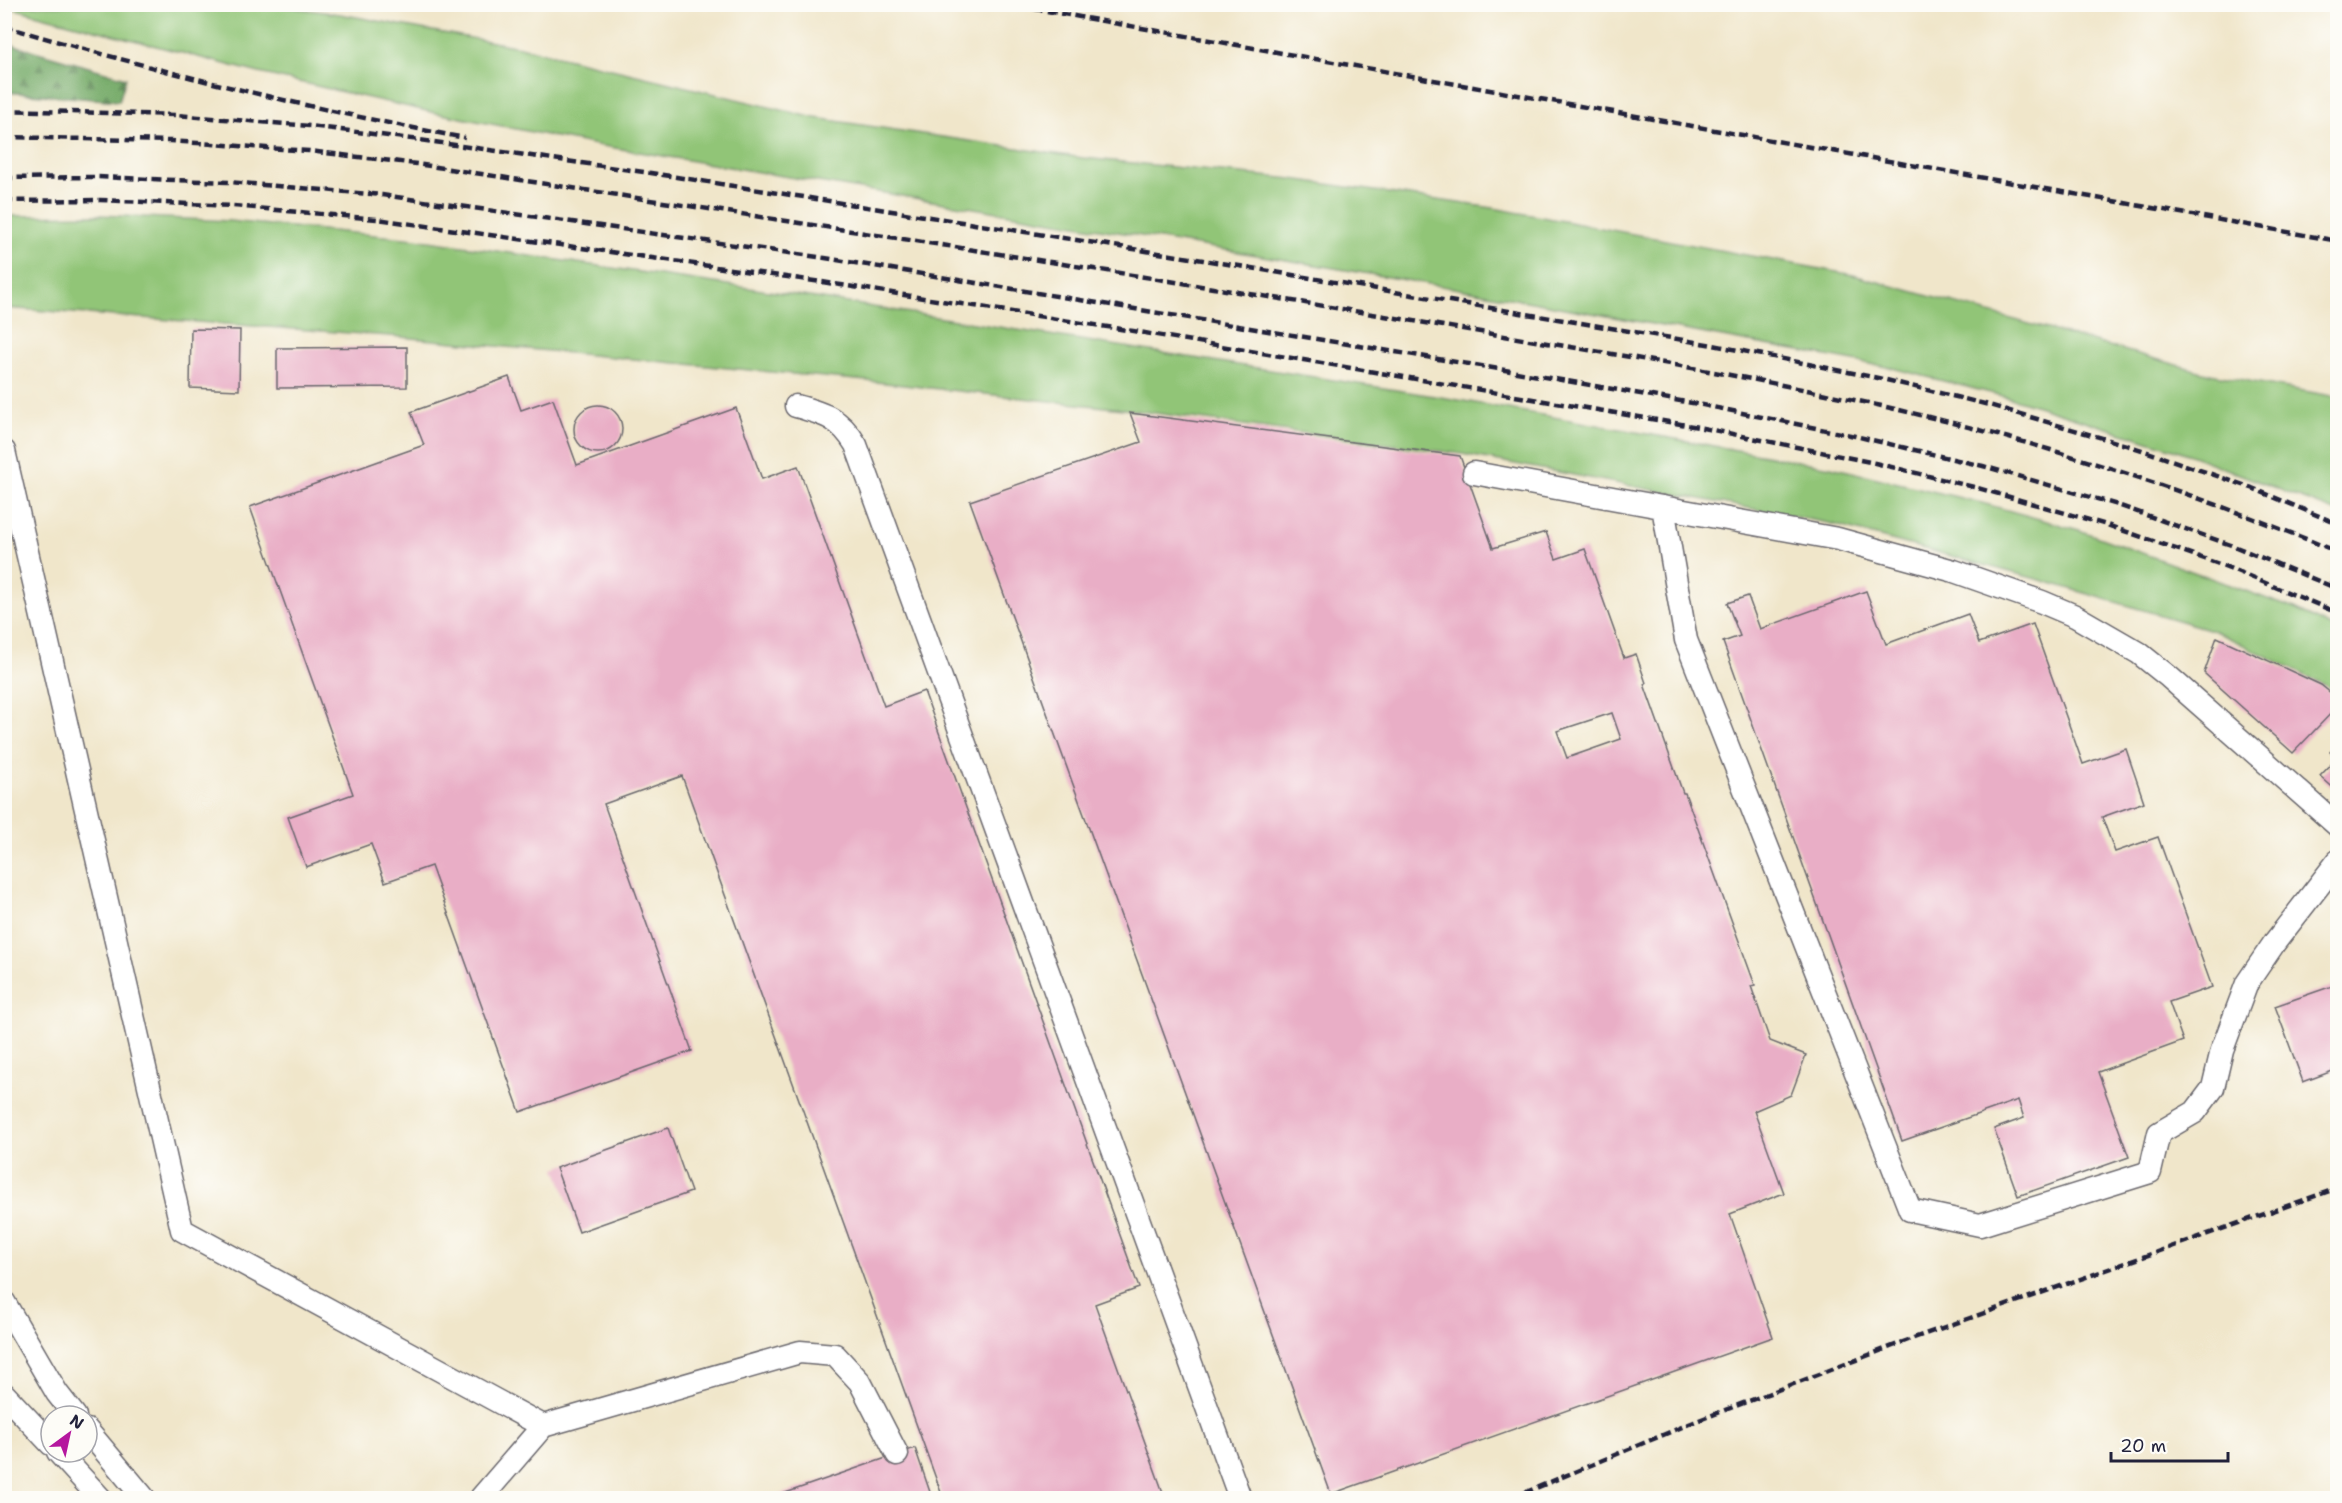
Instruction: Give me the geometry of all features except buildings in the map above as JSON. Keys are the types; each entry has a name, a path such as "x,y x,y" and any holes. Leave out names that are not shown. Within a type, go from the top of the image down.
{"lane":[{"path":"796,406 832,418 842,425 856,445 1240,1498"},
{"path":"4,451 182,1230 543,1426"},
{"path":"1474,473 1838,538 1953,571 2042,602 2075,616 2139,653 2337,826"},
{"path":"1663,507 1686,640 1910,1210 1980,1225 2150,1172 2159,1133 2195,1112 2212,1088 2222,1050 2247,983 2275,942 2337,861"},
{"path":"4,1302 66,1404"},
{"path":"481,1498 543,1426 800,1352 835,1355 860,1382 897,1454"},
{"path":"4,1394 39,1431"},
{"path":"99,1444 144,1498"},
{"path":"69,1464 100,1498"}],"green space":[{"path":"263,4 340,14 520,47 815,118 1083,158 1292,179 1493,208 1853,275 2210,374 2337,397 2337,512 2180,451 2018,400 1892,368 1471,291 597,145 431,112 259,73 4,6"},
{"path":"4,42 126,78 119,101 5,92"},
{"path":"99,215 230,221 415,239 823,299 1453,399 1831,467 1982,503 2079,530 2295,609 2337,630 2337,691 2215,631 2040,580 1828,523 1462,454 1132,410 867,381 390,336 5,308 5,216"}],"railway":[{"path":"1007,4 2338,241"},
{"path":"4,26 233,88 349,115 465,138"},
{"path":"4,110 175,115 310,126 420,140 651,173 1203,260 1713,345 1878,378 1989,405 2133,447 2252,488 2338,524"},
{"path":"4,137 170,141 309,151 417,164 1156,279 1694,368 1868,403 1988,432 2165,486 2338,552"},
{"path":"4,178 96,177 229,182 382,195 825,258 1499,369 1703,405 1855,436 1983,466 2118,505 2231,545 2338,589"},
{"path":"4,201 100,200 233,206 377,219 822,282 1133,331 1698,427 1875,463 1978,488 2107,525 2222,565 2338,613"},
{"path":"1512,1498 1694,1422 1911,1339 2338,1188"}]}
